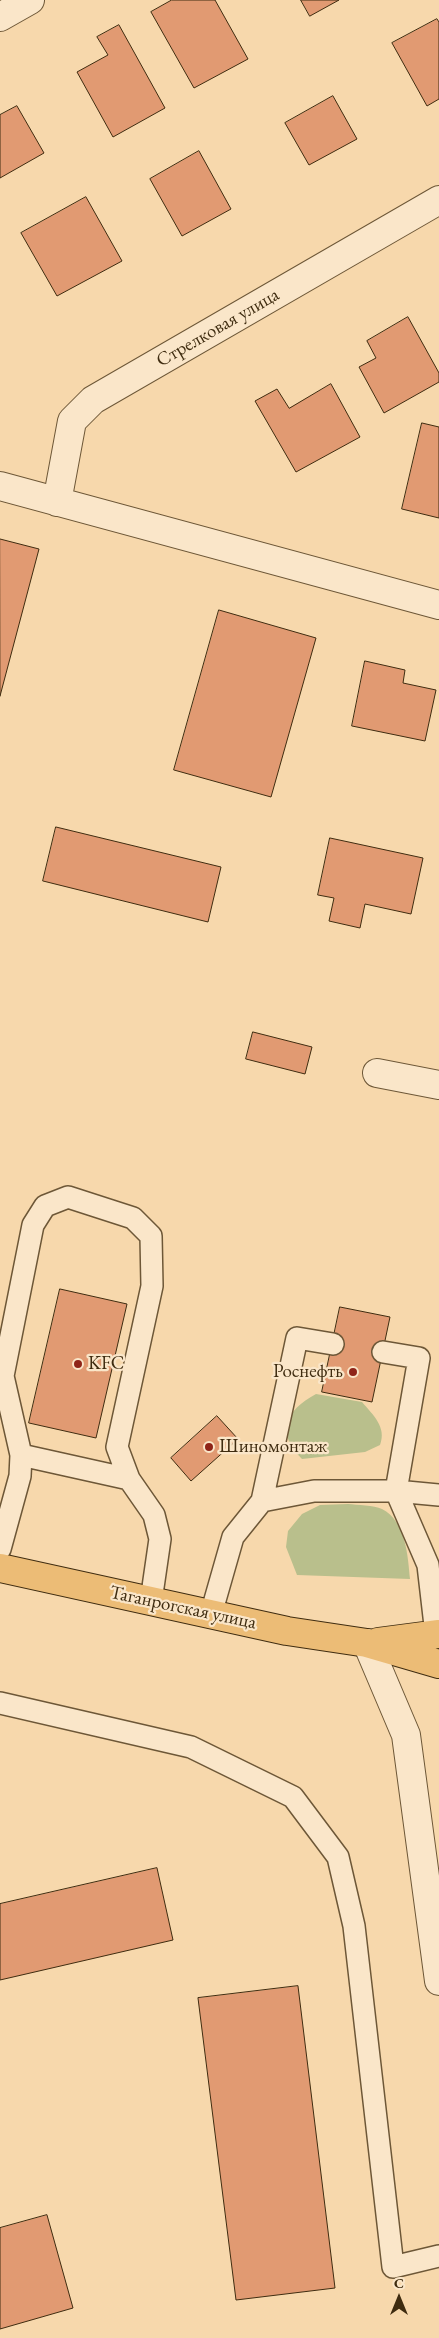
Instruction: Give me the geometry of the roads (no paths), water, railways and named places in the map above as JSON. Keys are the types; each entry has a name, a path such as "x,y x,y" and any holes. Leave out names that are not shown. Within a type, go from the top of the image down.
{"main road":[{"name":"Таганрогская улица","path":"0,1568 287,1631 367,1643 439,1664"},
{"name":"Таганрогская улица","path":"367,1643 438,1634"}],"street":[{"name":"Стрелковая улица","path":"57,502 72,421 93,400 439,200"},
{"path":"0,486 439,604"},
{"path":"377,1073 439,1085"},
{"path":"367,1643 406,1735 439,1982"}],"lane":[{"path":"0,1549 20,1476 21,1455 3,1376 33,1225 45,1206 68,1197 133,1218 150,1236 152,1286 118,1447 129,1478 154,1515 160,1539 150,1600"},
{"path":"211,1614 233,1537 262,1501 297,1338 333,1344"},
{"path":"383,1352 420,1358 396,1491 428,1565 438,1634"},
{"path":"21,1455 129,1478"},
{"path":"262,1501 314,1491 396,1491 439,1495"},
{"path":"0,1703 192,1747 294,1797 338,1857 354,1926 393,2267 439,2256"}],"place":[{"name":"KFC","path":"78,1364"},
{"name":"Роснефть","path":"353,1372"},
{"name":"Шиномонтаж","path":"209,1447"}]}
